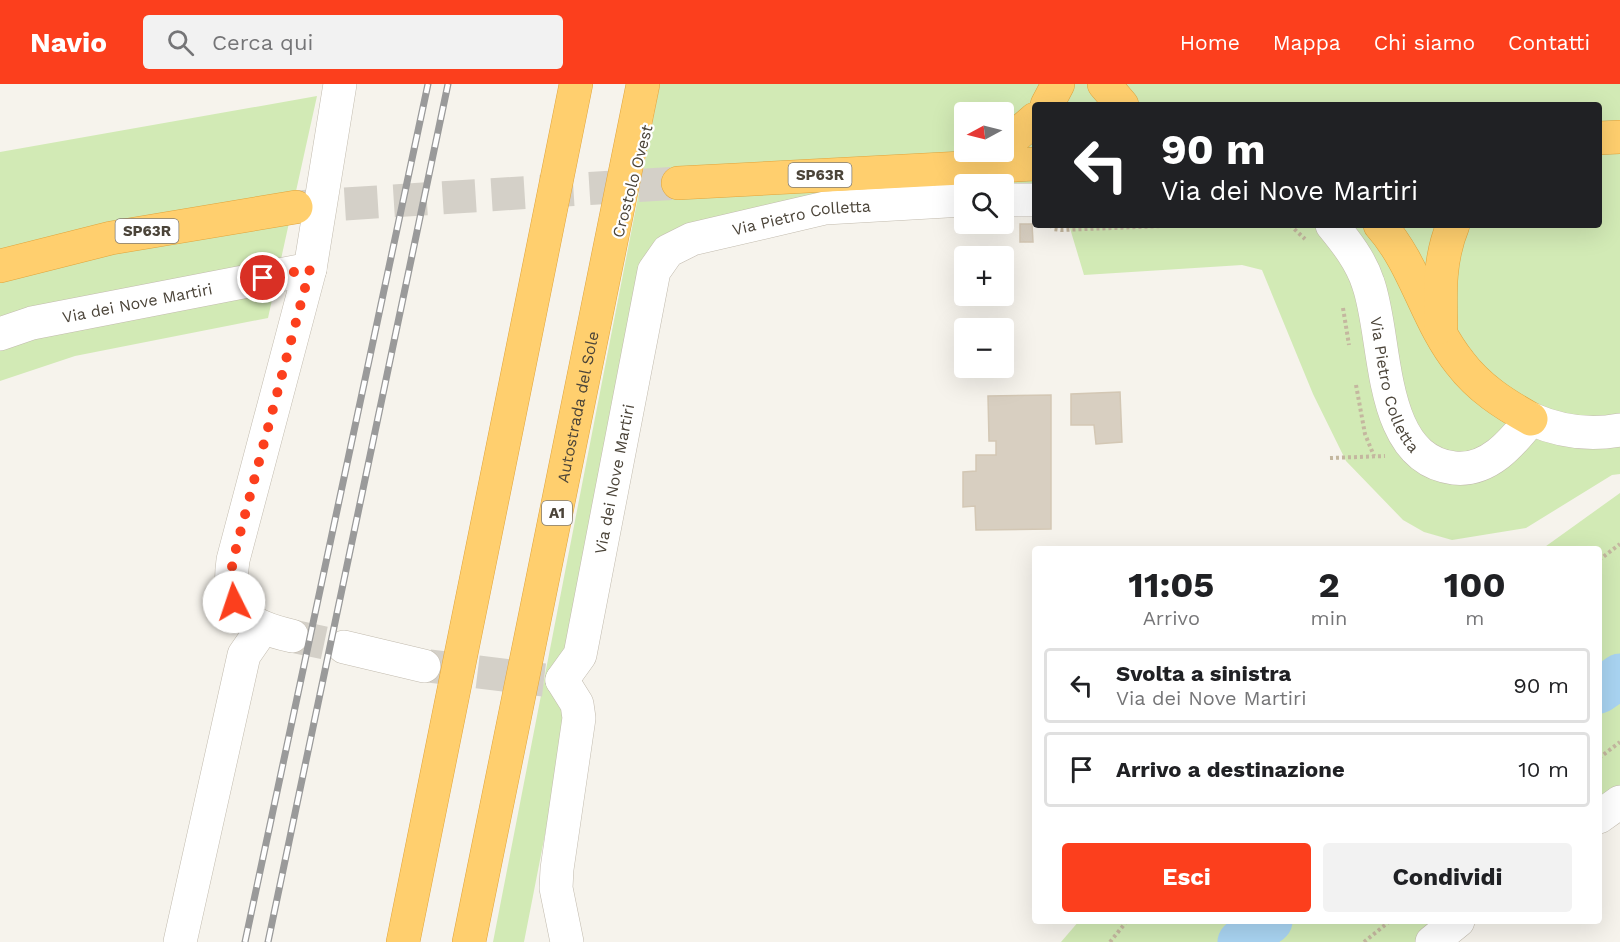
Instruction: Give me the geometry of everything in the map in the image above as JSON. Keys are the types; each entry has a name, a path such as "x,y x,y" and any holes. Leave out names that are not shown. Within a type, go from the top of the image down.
{"highway":[{"path":"403,942 576,84"},
{"name":"Autostrada del Sole","path":"469,942 644,84"},
{"path":"1049,102 1058,84"},
{"path":"1104,84 1119,102"},
{"path":"1014,137 1032,122"},
{"path":"1602,138 1620,137"},
{"path":"972,174 984,162"},
{"name":"SP63R","path":"1001,174 1032,166"},
{"name":"SP63R","path":"678,183 954,184"},
{"name":"SP63R","path":"0,266 123,236 296,207"},
{"path":"1382,228 1402,255 1441,334 1469,375 1500,402 1531,419"},
{"path":"1441,334 1440,276 1444,247 1452,228"}],"street":[{"path":"180,942 244,655 277,633 246,619 234,602 230,581 233,560 310,269 340,84"},
{"name":"Crostolo Ovest","path":"606,279 658,84"},
{"name":"Via Pietro Colletta","path":"654,271 668,251 692,239 825,208 954,186"},
{"path":"1014,200 1032,200"},
{"name":"Via Pietro Colletta","path":"1320,233 1351,250 1368,282 1398,424 1412,446 1438,464 1460,469 1474,468 1501,453 1531,419"},
{"name":"Via dei Nove Martiri","path":"0,334 32,323 310,269"},
{"name":"Via dei Nove Martiri","path":"567,942 556,888 557,869 579,718 577,704 553,680 580,656 654,271"},
{"path":"1531,419 1573,432 1591,434 1620,430"},
{"path":"344,647 424,666"},
{"path":"1602,815 1620,802"},
{"path":"1432,942 1454,924"}],"path":[{"path":"1057,228 1061,230 1113,228"},
{"path":"1301,228 1320,233"},
{"path":"1342,303 1349,348"},
{"path":"1330,458 1374,456 1365,434 1355,383"},
{"path":"1602,558 1620,544"},
{"path":"1602,756 1620,742"},
{"path":"1110,942 1125,924"},
{"path":"1364,942 1386,924"}],"green space":[{"path":"660,84 1620,84 1620,474 1612,475 1526,528 1452,540 1424,532 1403,520 1346,461 1313,394 1262,270 1242,265 1084,275 1070,228 1602,228 1602,102 1032,102 1032,198 1014,189 1014,174 954,174 954,186 668,251 580,655 524,942 493,942"},
{"path":"317,96 268,318 75,356 0,381 0,152"},
{"path":"1620,493 1620,797 1602,810 1602,546 1546,546"},
{"path":"1076,924 1446,924 1424,942 1061,942"}],"building":[{"path":"1020,224 1032,224 1033,242 1020,242"},
{"path":"1120,392 1122,442 1096,444 1094,425 1071,425 1071,394"},
{"path":"1051,395 1051,529 976,530 975,506 963,507 963,472 976,471 976,455 996,455 996,441 989,441 988,396"}],"waterway":[{"path":"1602,689 1620,676"},
{"path":"1240,942 1266,924"}],"tunnel":[{"path":"296,207 678,183"},
{"path":"292,636 344,647"},
{"path":"429,666 544,680"}],"railway":[{"path":"245,942 428,84"},
{"path":"268,942 448,84"}],"route":[{"path":"234,602 230,581 233,560 310,269 263,278"}]}
